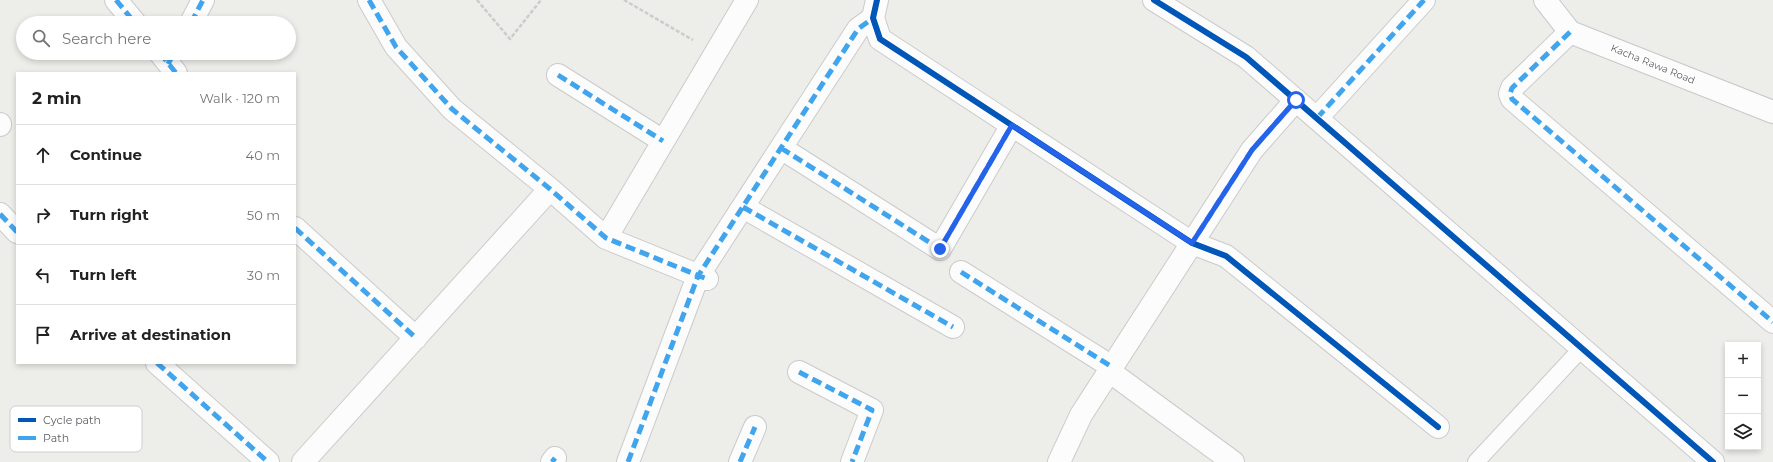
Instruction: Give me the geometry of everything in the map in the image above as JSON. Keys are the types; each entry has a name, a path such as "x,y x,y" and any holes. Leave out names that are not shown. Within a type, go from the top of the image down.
{"street":[{"path":"116,0 129,16"},
{"path":"195,16 203,0"},
{"path":"369,0 396,47 452,109 550,189 606,238 703,278"},
{"path":"606,238 748,0"},
{"path":"1154,0 1246,57 1713,462"},
{"path":"1316,118 1424,0"},
{"path":"1545,0 1570,32 1512,88 1510,94 1512,98 1773,322"},
{"path":"875,9 880,39 1192,243 1226,256 1438,427"},
{"path":"628,462 703,278 743,207 858,29 875,9"},
{"name":"Kacha Rawa Road","path":"1570,32 1773,112"},
{"path":"558,75 663,141"},
{"path":"1059,462 1081,415 1252,150 1296,100"},
{"path":"781,148 940,249 1012,125"},
{"path":"303,462 550,189"},
{"path":"743,207 953,327"},
{"path":"0,214 16,231"},
{"path":"296,229 416,338"},
{"path":"960,272 1111,369 1233,462"},
{"path":"158,364 268,462"},
{"path":"799,372 872,410 852,462"},
{"path":"740,462 755,427"}],"lane":[{"path":"1476,462 1582,348"}],"path":[{"path":"476,0 510,39 541,0"},
{"path":"624,0 716,53"}],"marked path":[{"path":"116,0 129,16"},
{"path":"195,16 203,0"},
{"path":"369,0 396,47 452,109 550,189 606,238 707,279"},
{"path":"1317,118 1424,0"},
{"path":"628,462 698,276 858,29 873,18"},
{"path":"1570,32 1512,88 1510,94 1512,99 1773,322"},
{"path":"166,60 175,72"},
{"path":"168,64 170,60"},
{"path":"558,75 663,141"},
{"path":"1195,244 1192,243 1252,150 1296,100"},
{"path":"781,148 940,249 1012,125"},
{"path":"743,207 953,327"},
{"path":"0,214 16,231"},
{"path":"296,229 416,338"},
{"path":"961,272 1112,367"},
{"path":"158,364 268,462"},
{"path":"799,372 872,410 852,462"},
{"path":"740,462 755,427"},
{"path":"552,462 555,458"}],"cycle path":[{"path":"877,0 873,18 880,39 1192,243 1226,256 1438,427"},
{"path":"1154,0 1246,57 1713,462"}],"route":[{"path":"940,249 1012,125 1192,243 1252,150 1296,100"}]}
